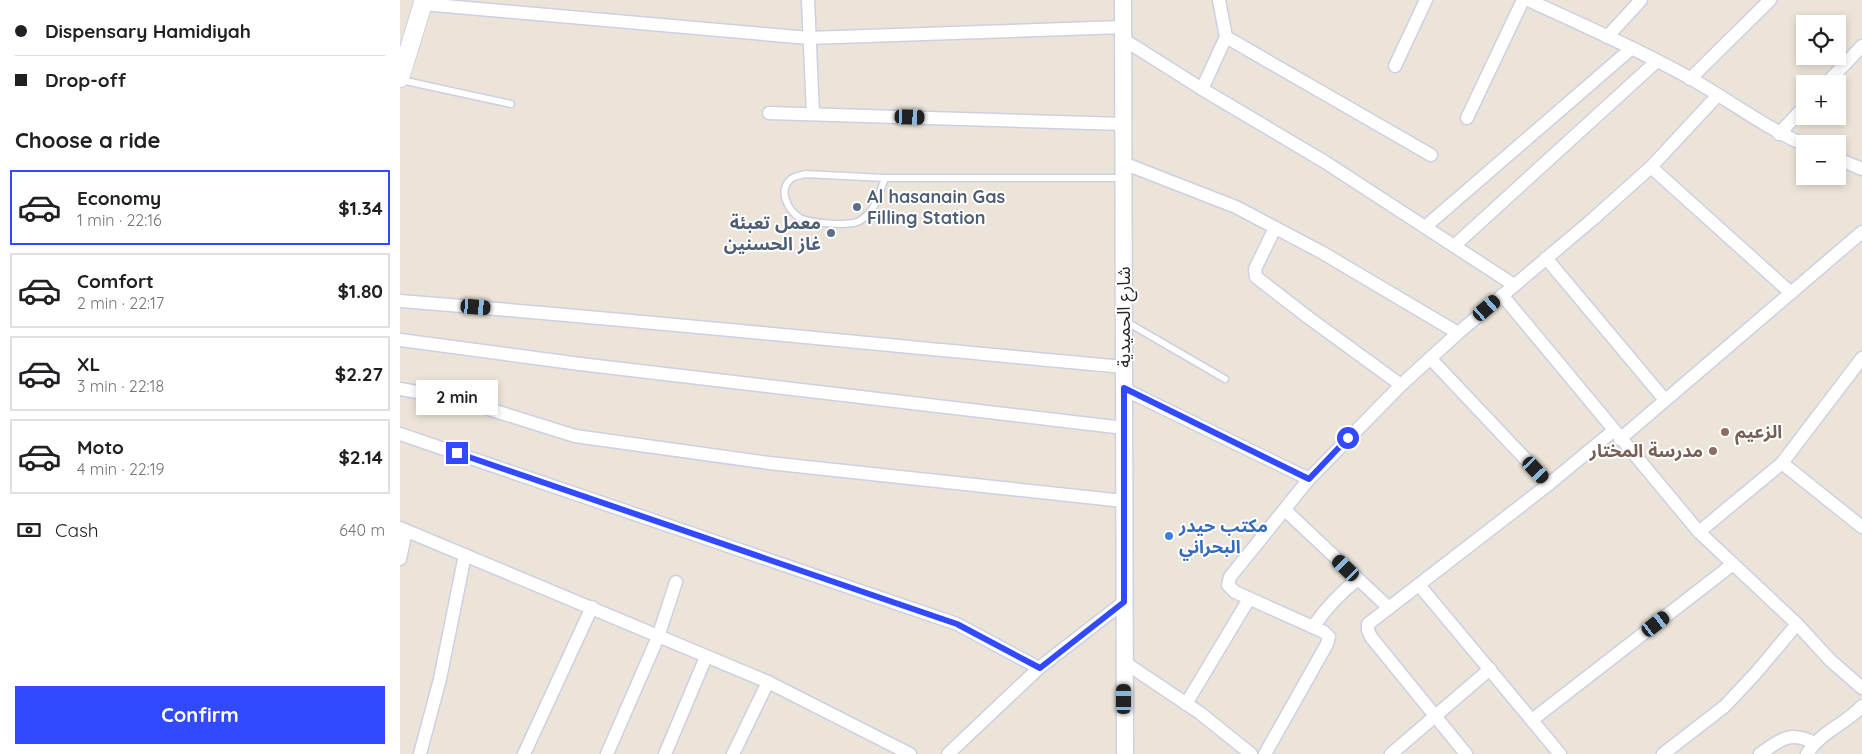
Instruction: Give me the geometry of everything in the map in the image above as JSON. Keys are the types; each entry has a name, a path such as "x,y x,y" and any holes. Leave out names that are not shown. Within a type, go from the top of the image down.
{"main road":[{"path":"400,79 424,2"}],"street":[{"path":"808,0 813,114"},
{"name":"شارع الحميدية","path":"1123,0 1125,754"},
{"path":"1202,89 1226,37 1219,0"},
{"path":"1395,66 1426,0"},
{"path":"1467,118 1523,0"},
{"path":"1528,0 1658,61 1718,95 1780,134 1796,140"},
{"path":"1607,37 1641,0"},
{"path":"1690,79 1770,0"},
{"path":"424,2 809,38 1123,33 1202,89 1325,162 1514,285"},
{"path":"1226,37 1432,155"},
{"path":"1835,75 1862,46"},
{"path":"1425,227 1632,48"},
{"path":"1454,246 1658,61"},
{"path":"1265,754 1327,644 1329,637 1314,627 1235,592 1228,585 1230,577 1309,479 1401,385 1458,333 1651,168 1718,95"},
{"path":"769,113 1123,124"},
{"path":"1780,134 1796,116"},
{"path":"1846,162 1862,169"},
{"path":"1651,168 1791,292"},
{"path":"1123,171 1236,207 1323,253 1458,333"},
{"path":"1276,228 1255,269 1256,277 1401,385"},
{"path":"1466,754 1371,637 1368,624 1549,484 1665,400 1862,232"},
{"path":"1546,258 1665,400"},
{"path":"1502,295 1616,435 1699,532 1797,624 1830,660 1862,688"},
{"path":"400,301 571,314 1124,367"},
{"path":"400,340 600,366 1124,428"},
{"path":"1430,358 1549,484"},
{"path":"1699,532 1782,463 1860,367"},
{"path":"1124,388 1309,479"},
{"path":"400,389 460,400 574,436 769,463 1124,501"},
{"path":"400,434 957,624 1040,668"},
{"path":"1782,463 1862,527"},
{"path":"1285,510 1389,608"},
{"path":"400,559 403,529 768,682 910,754"},
{"path":"420,754 440,679 465,556"},
{"path":"1532,720 1733,564"},
{"path":"1314,627 1333,601 1358,579"},
{"path":"607,754 658,637 676,582"},
{"path":"1419,585 1560,754"},
{"path":"1186,704 1248,598"},
{"path":"956,751 1040,668 1124,602"},
{"path":"524,754 592,608"},
{"path":"1663,754 1725,706 1797,624"},
{"path":"665,754 706,657"},
{"path":"1124,662 1200,713 1251,754"},
{"path":"1391,754 1490,669"},
{"path":"735,753 768,682"},
{"path":"1760,754 1778,742 1792,736 1802,737 1810,749 1862,706"}],"lane":[{"path":"400,79 511,104"},
{"path":"885,178 876,205 867,215 856,222 846,224 807,221 793,212 785,200 784,192 788,184 794,177 806,174 885,178 1123,171"},
{"path":"1124,321 1225,379"}],"place":[{"name":"Al hasanain Gas Filling Station","path":"857,207"},
{"name":"معمل تعبئة غاز الحسنين","path":"831,233"},
{"name":"الزعيم","path":"1725,432"},
{"name":"مدرسة المختار","path":"1713,451"},
{"name":"مكتب حيدر البحراني","path":"1169,536"}],"route":[{"path":"457,453 957,624 1040,668 1124,602 1124,388 1309,479 1348,438"}]}
